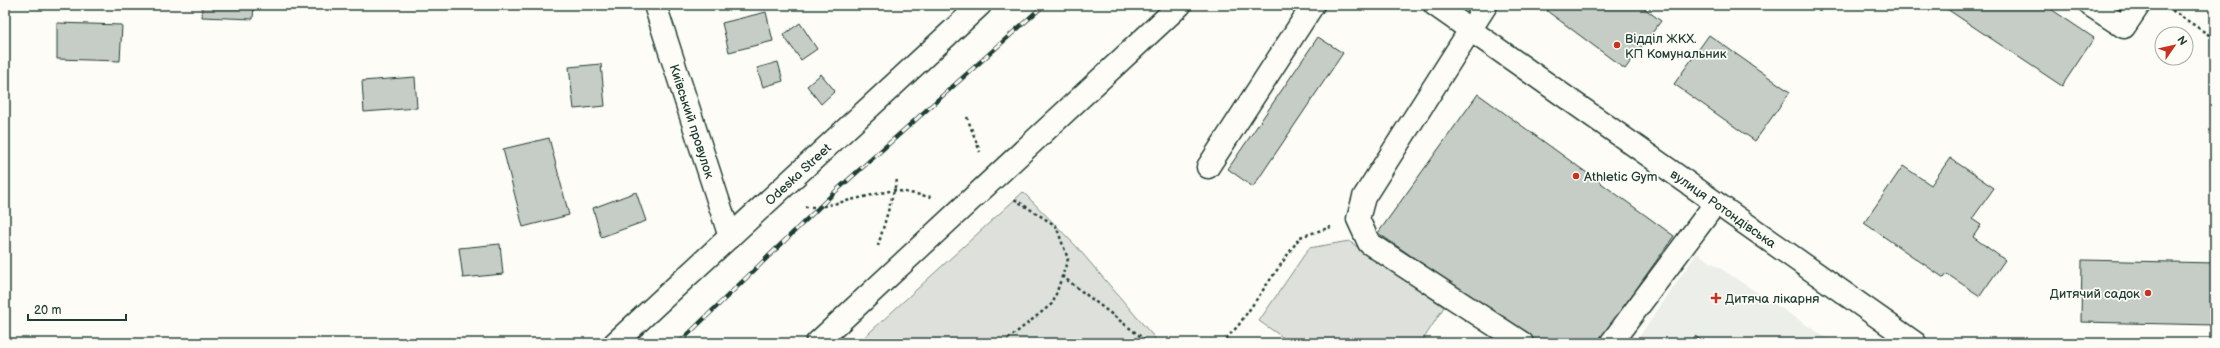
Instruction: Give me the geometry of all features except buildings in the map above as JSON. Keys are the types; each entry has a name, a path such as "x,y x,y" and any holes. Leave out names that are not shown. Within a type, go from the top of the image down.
{"street":[{"name":"Київський провулок","path":"655,5 730,237"},
{"name":"Odeska Street","path":"615,343 980,5"},
{"path":"817,343 1180,5"},
{"path":"1208,167 1313,5"},
{"name":"вулиця Ротондівська","path":"1434,5 1715,204 1915,343"},
{"path":"1486,5 1364,197 1358,218 1370,243 1522,343"},
{"path":"2090,5 2124,27 2139,5"},
{"path":"1612,343 1715,204"}],"path":[{"path":"2163,5 2215,39"},
{"path":"967,117 990,182 1056,226 1068,259 1053,303 1003,343"},
{"path":"877,250 897,180"},
{"path":"820,207 894,190 967,204"},
{"path":"1222,343 1238,326 1300,237 1358,218"},
{"path":"1062,276 1149,343"}],"shaded area":[{"path":"1023,192 1076,246 1159,343 858,343"},
{"path":"1349,241 1444,307 1421,343 1291,343 1259,321 1309,248"},
{"name":"Дитяча лікарня","path":"1697,253 1834,343 1635,343"}],"railway":[{"path":"679,343 837,190 1044,5"}],"place":[{"name":"Відділ ЖКХ. КП Комунальник","path":"1617,45"},
{"name":"Athletic Gym","path":"1576,176"},
{"name":"Дитячий садок","path":"2148,293"},
{"name":"Дитяча лікарня","path":"1716,298"}]}
